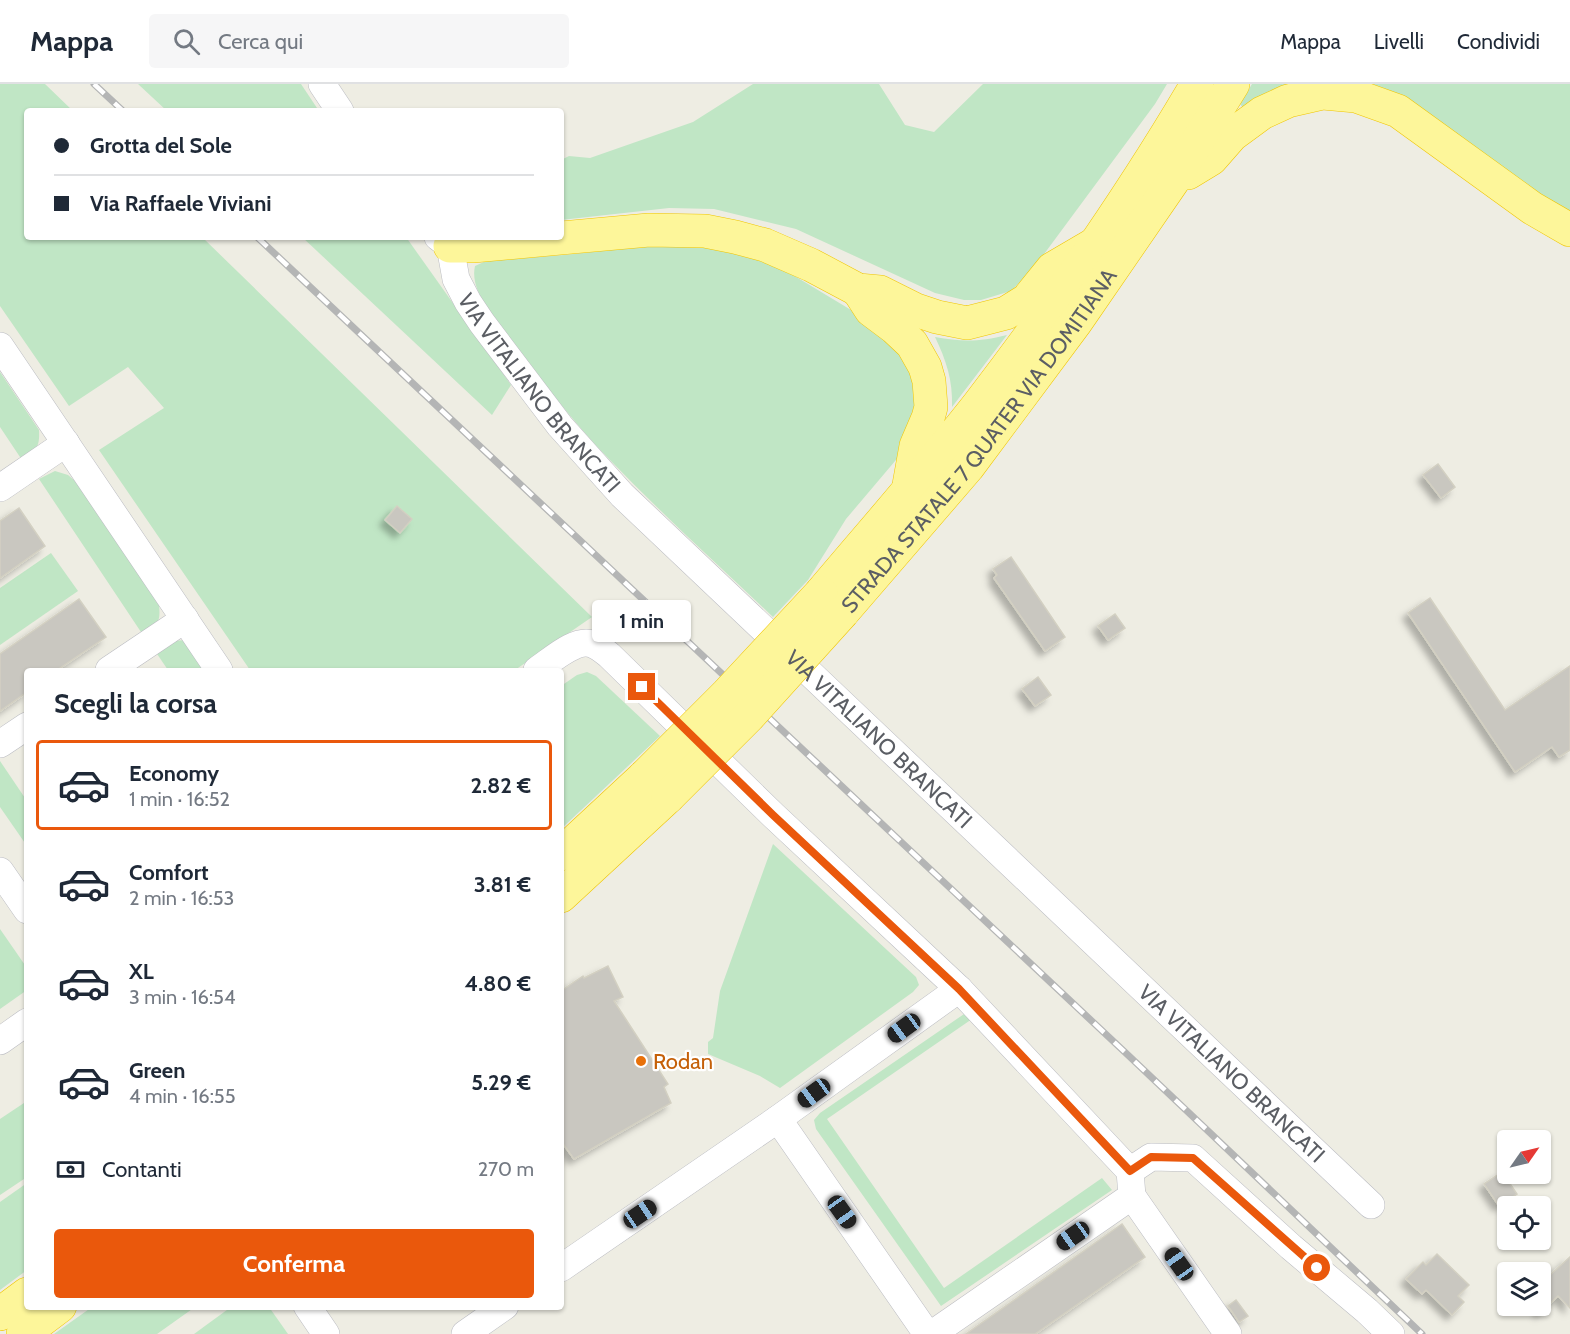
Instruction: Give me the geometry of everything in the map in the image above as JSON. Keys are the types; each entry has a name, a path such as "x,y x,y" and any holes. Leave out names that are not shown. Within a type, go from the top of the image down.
{"highway":[{"name":"STRADA STATALE 7 QUATER VIA DOMITIANA","path":"564,852 656,787 749,716 832,602 908,490 978,404 1064,289 1148,164 1197,84"},
{"name":"STRADA STATALE 7 QUATER VIA DOMITIANA","path":"832,602 968,467 1076,322 1173,181 1233,84"},
{"path":"1173,181 1211,159 1232,135 1262,113 1288,101 1323,93 1356,96 1398,111 1532,208 1570,230"},
{"path":"564,238 649,230 705,231 735,237 765,245 812,265 858,290 880,292 916,310 967,323 1006,314 1027,300 1052,269 1093,245"},
{"path":"444,241 485,246 546,240"},
{"path":"858,290 871,310 912,344 925,367 929,381 931,407 916,446 908,490"},
{"name":"STRADA STATALE 7 QUATER VIA DOMITIANA","path":"564,893 656,787"},
{"path":"0,1314 24,1296"},
{"path":"23,1334 55,1310"}],"street":[{"path":"322,84 338,108"},
{"name":"VIA VITALIANO BRANCATI","path":"444,241 456,279 482,323 560,426 622,495 1371,1205"},
{"path":"0,346 218,668"},
{"path":"0,488 66,443"},
{"path":"111,668 184,619"},
{"path":"540,668 581,643 591,643 600,648 959,989 1131,1183 1228,1334"},
{"path":"0,744 24,728"},
{"path":"0,871 24,906"},
{"path":"564,1266 778,1119 959,989"},
{"path":"0,1041 24,1024"},
{"path":"778,1119 922,1332 1131,1183 1151,1157 1193,1158 1391,1334"},
{"path":"310,1310 326,1334"},
{"path":"465,1334 499,1310"}],"green space":[{"path":"0,84 45,84 70,108 24,108 24,240 205,240 592,617 518,668 249,668 99,450 164,408 128,367 69,406 0,306"},
{"path":"138,84 301,84 317,108 164,108"},
{"path":"753,84 879,84 905,125 934,132 983,84 1167,84 1155,104 1033,269 1011,291 981,300 964,300 935,293 796,229 714,209 669,208 564,220 564,158 569,156 590,158 693,122"},
{"path":"1252,84 1309,84 1243,108 1240,104"},
{"path":"1348,84 1570,84 1570,216"},
{"path":"305,240 408,240 511,385 492,415"},
{"path":"656,245 713,248 762,261 788,272 861,316 896,341 919,395 901,454 846,519 808,580 773,617 669,519 595,444 557,400 491,313 480,295 474,275 475,266 486,261"},
{"path":"1007,335 952,407 948,371 935,337 971,340"},
{"path":"0,372 39,430 39,441 36,448 22,460 0,427"},
{"path":"55,471 68,475 75,481 159,605 157,623 143,635 39,479"},
{"path":"51,553 78,591 0,645 0,588"},
{"path":"185,640 206,668 167,668 155,651 174,641"},
{"path":"587,672 596,676 660,736 564,826 564,684 577,675"},
{"path":"0,761 24,797 24,842 0,807"},
{"path":"773,844 916,977 919,985 913,992 780,1088 760,1076 708,1054 708,1042 713,1038 720,991"},
{"path":"0,929 24,964 24,992 0,1009"},
{"path":"967,1012 972,1019 827,1119 944,1288 1102,1178 1112,1190 941,1306 816,1129 814,1120 820,1113"},
{"path":"24,1103 24,1179 0,1195 0,1119"},
{"path":"24,1185 24,1272 0,1290 0,1202"},
{"path":"88,1310 191,1310 157,1334 54,1334"},
{"path":"227,1310 271,1310 288,1334 194,1334"}],"building":[{"path":"1438,464 1455,487 1441,498 1423,475"},
{"path":"397,506 412,519 400,533 385,520"},
{"path":"19,508 45,546 0,578 0,521"},
{"path":"1011,557 1065,637 1045,651 994,578 997,575 993,569"},
{"path":"1430,598 1505,710 1570,666 1570,750 1559,757 1552,747 1515,772 1408,613"},
{"path":"79,599 106,637 60,668 24,668 24,694 0,711 0,654"},
{"path":"1115,614 1125,628 1108,640 1098,626"},
{"path":"1038,677 1051,695 1035,706 1022,689"},
{"path":"608,966 623,997 614,1001 668,1084 664,1087 671,1103 574,1159 564,1145 564,989 583,976 584,978"},
{"path":"1497,1175 1497,1184 1510,1184 1517,1194 1497,1196 1497,1203 1484,1184"},
{"path":"1122,1224 1145,1257 1035,1334 966,1334"},
{"path":"1437,1254 1469,1285 1458,1296 1464,1302 1452,1315 1426,1290 1422,1294 1406,1279 1423,1262 1426,1265"},
{"path":"1570,1257 1570,1308 1558,1296 1551,1303 1551,1274"},
{"path":"1236,1300 1248,1316 1239,1322 1228,1306"}],"railway":[{"path":"94,84 120,108"},
{"path":"260,240 1422,1334"}],"place":[{"name":"Rodan","path":"641,1061"}],"route":[{"path":"642,687 773,815 959,989 1130,1171 1151,1157 1193,1158 1317,1268"}]}
